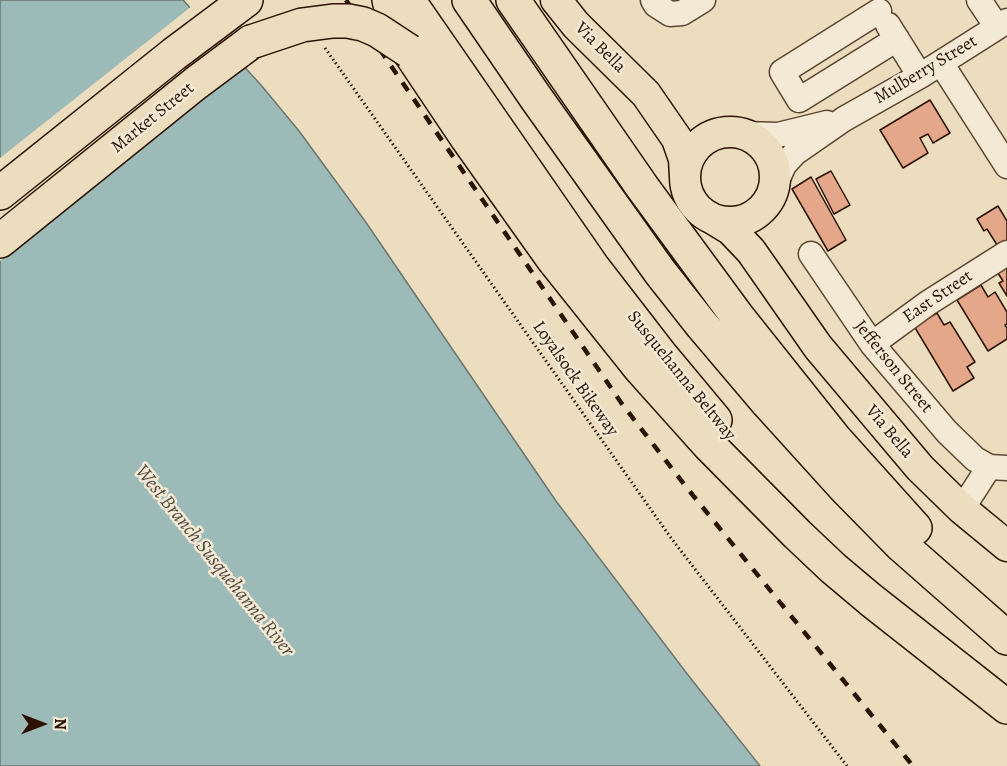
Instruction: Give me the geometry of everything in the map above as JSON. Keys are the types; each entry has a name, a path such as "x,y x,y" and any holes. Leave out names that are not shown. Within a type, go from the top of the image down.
{"highway":[{"name":"Market Street","path":"0,194 174,54 246,0"},
{"name":"Market Street","path":"0,241 187,90 311,0"},
{"path":"389,0 396,27 408,51 467,138 553,259 615,338 675,408 781,518 833,568 1007,707"},
{"name":"Susquehanna Beltway","path":"408,0 592,266 722,429 786,498 895,608 1007,707"},
{"path":"469,0 660,272 701,324 845,489 900,544 1007,638"},
{"path":"513,0 642,188 786,379 890,501 1007,626"},
{"path":"251,42 302,25 325,21 348,21 377,30 408,51"}],"main road":[{"name":"Via Bella","path":"556,0 576,25 646,94 677,139 684,159 685,177"},
{"name":"Via Bella","path":"646,94 690,122 716,130 739,133"},
{"path":"739,133 762,145 770,158 775,178 770,195 757,212 742,220 727,222 708,216 701,211 692,200 685,177 689,158 698,145 714,135 739,133"},
{"name":"Via Bella","path":"770,195 764,232 786,303"},
{"name":"Via Bella","path":"708,216 724,225 759,261 818,347 913,460 962,509 1007,546"}],"street":[{"path":"653,0 656,5 670,14 681,13 703,0"},
{"path":"979,0 1002,24"},
{"path":"897,39 799,100 782,72 876,3 920,76"},
{"name":"Mulberry Street","path":"770,195 789,158 844,118 920,76 1002,24"},
{"path":"941,63 1007,166"},
{"name":"Mulberry Street","path":"739,133 778,135 844,118"},
{"name":"East Street","path":"872,344 928,303 1007,253"},
{"name":"Jefferson Street","path":"811,254 872,344 947,432 975,459 998,468"},
{"path":"962,509 998,468"}],"path":[{"name":"Loyalsock Bikeway","path":"325,48 671,538 847,766"}],"water":[{"name":"West Branch Susquehanna River","path":"0,0 183,0 261,85 299,131 365,221 556,501 760,766 0,766"}],"pier":[{"path":"192,6 247,65 152,138 0,261 0,158"}],"building":[{"path":"930,100 950,133 933,143 928,134 920,138 928,153 903,168 880,130"},
{"path":"831,171 850,205 834,214 816,179"},
{"path":"811,177 846,240 828,251 792,189"},
{"path":"998,206 1007,221 1007,243 999,248 987,229 984,231 977,219"},
{"path":"1007,263 1007,296 999,283 1003,281 996,270"},
{"path":"981,285 988,297 995,292 1007,312 1007,324 1005,325 1007,339 988,351 957,300"},
{"path":"937,313 944,325 950,322 975,362 967,367 974,378 953,391 914,326"}],"railway":[{"path":"346,0 622,404 687,488 913,766"}]}
